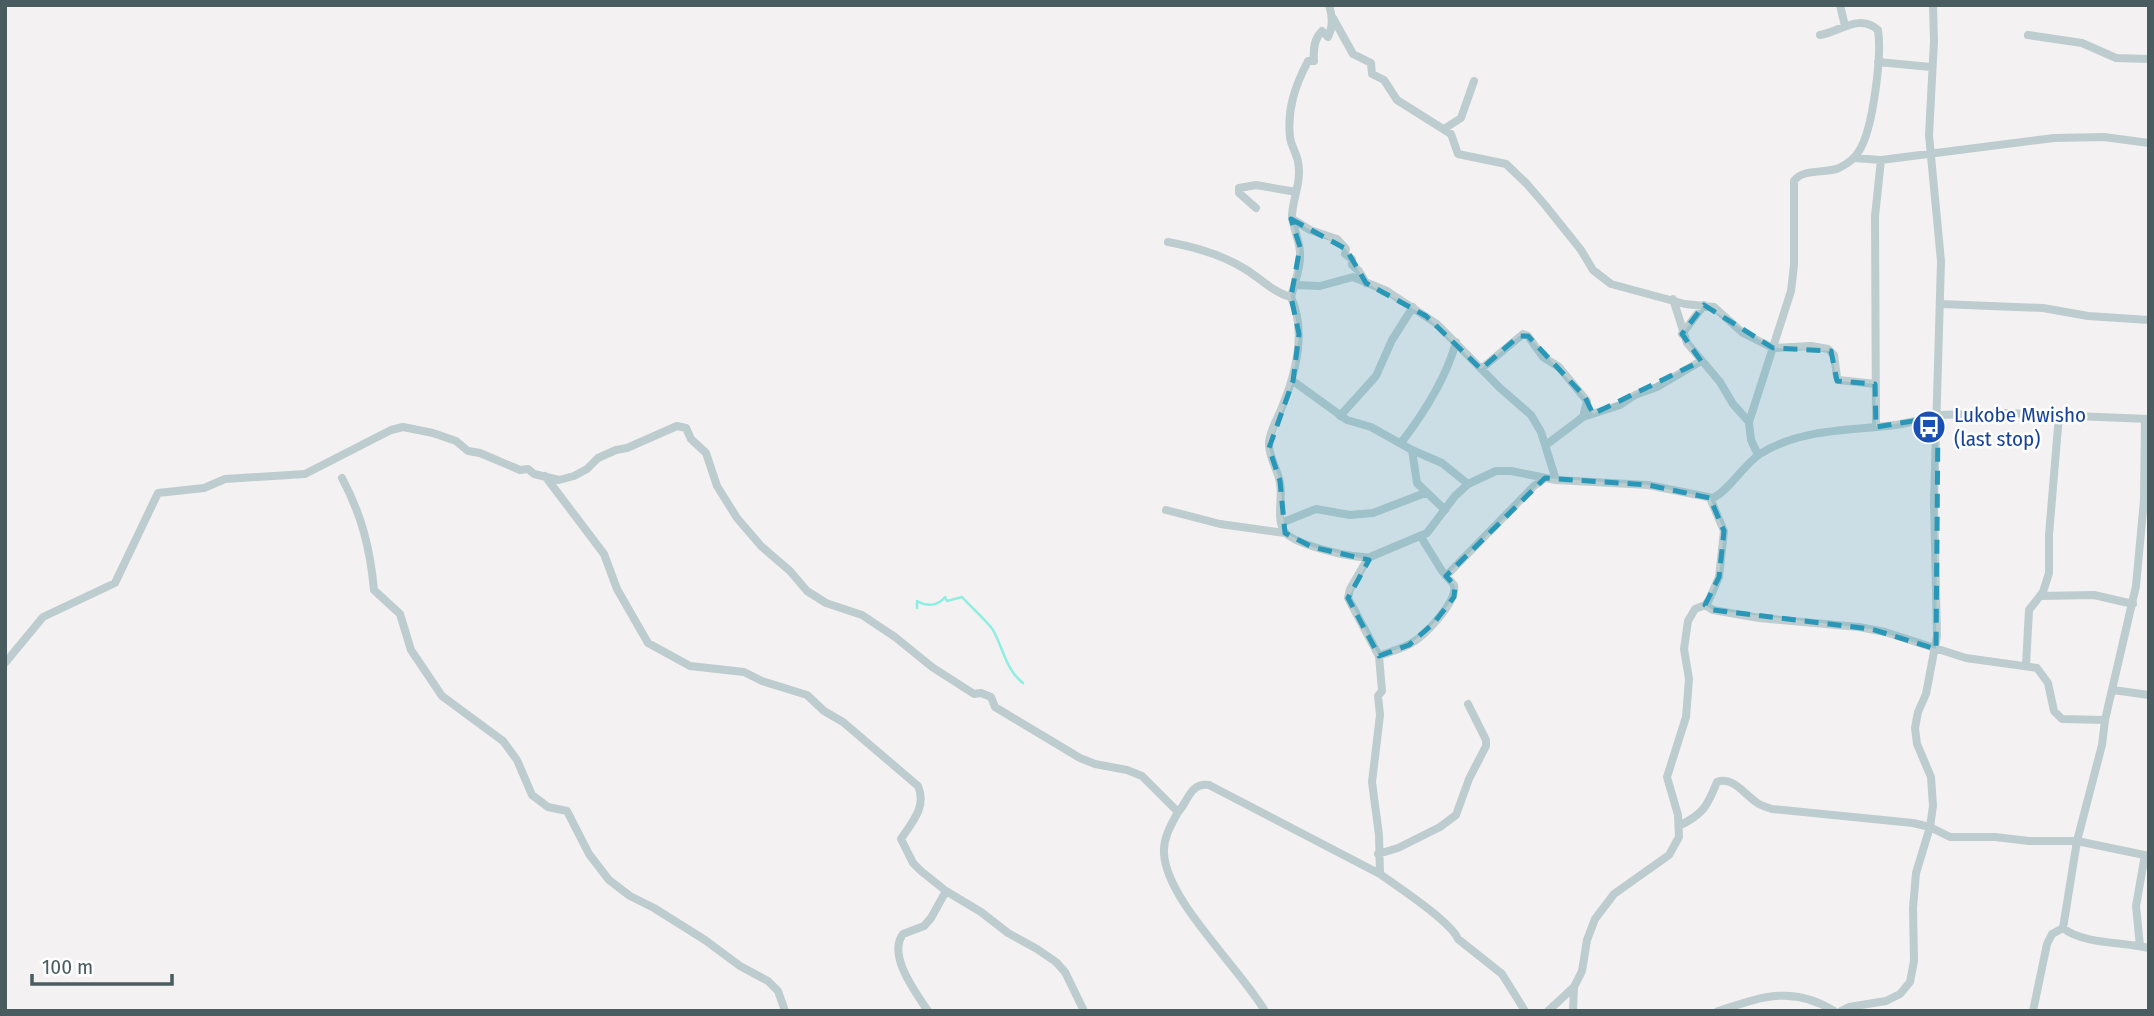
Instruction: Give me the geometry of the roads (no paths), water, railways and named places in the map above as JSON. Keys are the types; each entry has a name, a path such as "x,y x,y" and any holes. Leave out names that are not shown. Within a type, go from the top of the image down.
{"street":[{"path":"1329,5 1333,18 1353,54 1371,64 1372,74 1384,80 1395,98 1451,134 1458,154 1506,164 1528,184 1601,277 1615,286 1685,304 1714,307 1743,333 1773,348 1811,346 1828,349 1834,355 1840,381 1875,384"},
{"path":"1840,5 1845,26"},
{"path":"1841,1011 1886,1002 1900,994 1910,982 1914,961 1913,908 1916,873 1930,827 1933,806 1931,777 1917,744 1915,728 1936,649 1934,501 1941,261 1929,113 1934,41 1933,5"},
{"path":"1285,533 1281,523 1280,481 1270,454 1269,441 1293,381 1299,314 1291,297 1296,285 1300,247 1296,238 1298,232 1291,219 1299,163 1290,138 1290,103 1301,72 1308,61 1314,61 1313,49 1317,36 1322,31 1329,36 1333,18"},
{"path":"1758,455 1751,440 1749,422 1793,280 1794,181 1801,174 1830,171 1854,158 1868,129 1878,62 1879,34 1875,27 1866,22 1820,35"},
{"path":"2028,35 2082,43 2116,58 2149,58"},
{"path":"1878,62 1931,67"},
{"path":"1444,129 1461,118 1474,81"},
{"path":"1854,158 1881,160 2054,138 2104,137 2149,143"},
{"path":"1876,427 1875,216 1881,160"},
{"path":"1256,208 1239,193 1239,188 1256,185 1296,192"},
{"path":"1291,219 1310,230 1337,239 1346,249 1345,254 1352,259 1352,265 1366,284"},
{"path":"1168,242 1195,247 1227,259 1283,295 1291,297"},
{"path":"1296,285 1320,286 1353,277 1387,291 1437,324 1531,415 1546,444 1556,480"},
{"path":"1672,299 1686,343 1720,382 1733,404 1749,422"},
{"path":"1941,304 2043,308 2088,316 2149,320"},
{"path":"1682,334 1704,306"},
{"path":"1340,416 1376,376 1392,340 1413,307"},
{"path":"1481,369 1523,334 1528,336 1543,357 1559,367 1597,413"},
{"path":"1401,443 1420,418 1440,383 1456,342"},
{"path":"1546,444 1583,417 1620,405 1701,361"},
{"path":"1293,381 1340,416 1371,427 1442,463 1468,484"},
{"path":"1583,417 1587,403"},
{"path":"1166,510 1220,524 1285,533 1312,547 1368,558 1421,537 1432,528 1468,484 1500,470 1556,480 1648,485 1710,498 1722,493 1758,455 1773,447 1817,433 1849,427 1876,427 1937,416 2005,413 2147,419 2144,500 2133,604 2105,720 2102,745 2077,841 2063,928"},
{"path":"2026,665 2029,610 2040,596 2049,573 2050,523 2059,415"},
{"path":"5,663 43,617 115,583 158,493 204,488 225,479 305,474 402,427 445,437 456,441 468,451 480,453 512,467 568,480 587,469 598,458 677,426 686,428 691,439 706,453 718,486 737,518 811,595 834,607 861,614 941,673 974,694 991,696 995,707 1080,758 1142,776 1178,812"},
{"path":"1412,450 1416,483 1445,510"},
{"path":"545,475 604,554 617,589 648,643 690,666 744,672 762,681 807,695 824,711 843,722 879,751 918,786 921,794 922,805 901,839 912,863 946,891 981,912 1014,937 1050,957 1065,972 1084,1011"},
{"path":"342,478 357,506 371,553 374,590 400,614 411,650 442,696 503,741 517,760 530,793 548,807 567,811 589,854 609,880 705,940 740,966 768,981 778,991 785,1011"},
{"path":"1446,576 1545,478"},
{"path":"1281,523 1316,509 1350,515 1373,513 1425,493"},
{"path":"1548,1011 1574,987 1582,971 1587,940 1595,919 1614,894 1669,855 1679,837 1678,814 1667,783 1667,774 1686,713 1689,679 1684,649 1688,621 1695,609 1705,605 1716,588 1719,577 1724,531 1710,498"},
{"path":"1379,656 1409,645 1434,623 1454,597 1455,586 1421,537"},
{"path":"1368,558 1350,589 1348,598 1379,656 1382,691 1378,696 1380,715 1372,782 1379,835 1380,874"},
{"path":"2040,596 2094,596 2133,604"},
{"path":"1705,605 1721,612 1759,618 1885,632 1966,658 2037,668 2048,683 2054,711 2062,719 2105,720"},
{"path":"2113,690 2149,695"},
{"path":"1378,855 1440,827 1458,812 1469,779 1486,746 1486,740 1468,704"},
{"path":"1679,826 1704,810 1720,780 1739,787 1758,804 1772,809 1930,827 1950,837 2077,841 2147,856 2136,906 2144,947 2090,939 2069,933 2063,928"},
{"path":"1265,1011 1184,904 1166,865 1164,847 1178,812 1194,788 1202,784 1209,785 1380,874 1456,933 1458,939 1502,974 1525,1011"},
{"path":"928,1011 908,983 900,958 899,942 903,934 921,929 927,923 946,891"},
{"path":"2033,1011 2047,944 2052,934 2063,928"},
{"path":"1573,1011 1574,987"},
{"path":"1718,1011 1762,998 1790,995 1812,999 1834,1011"}],"waterway":[{"path":"917,608 917,601 932,605 945,597 947,601 962,597 991,627 1009,665 1023,683"}],"place":[{"name":"Lukobe Mwisho (last stop)","path":"1929,427"}]}
